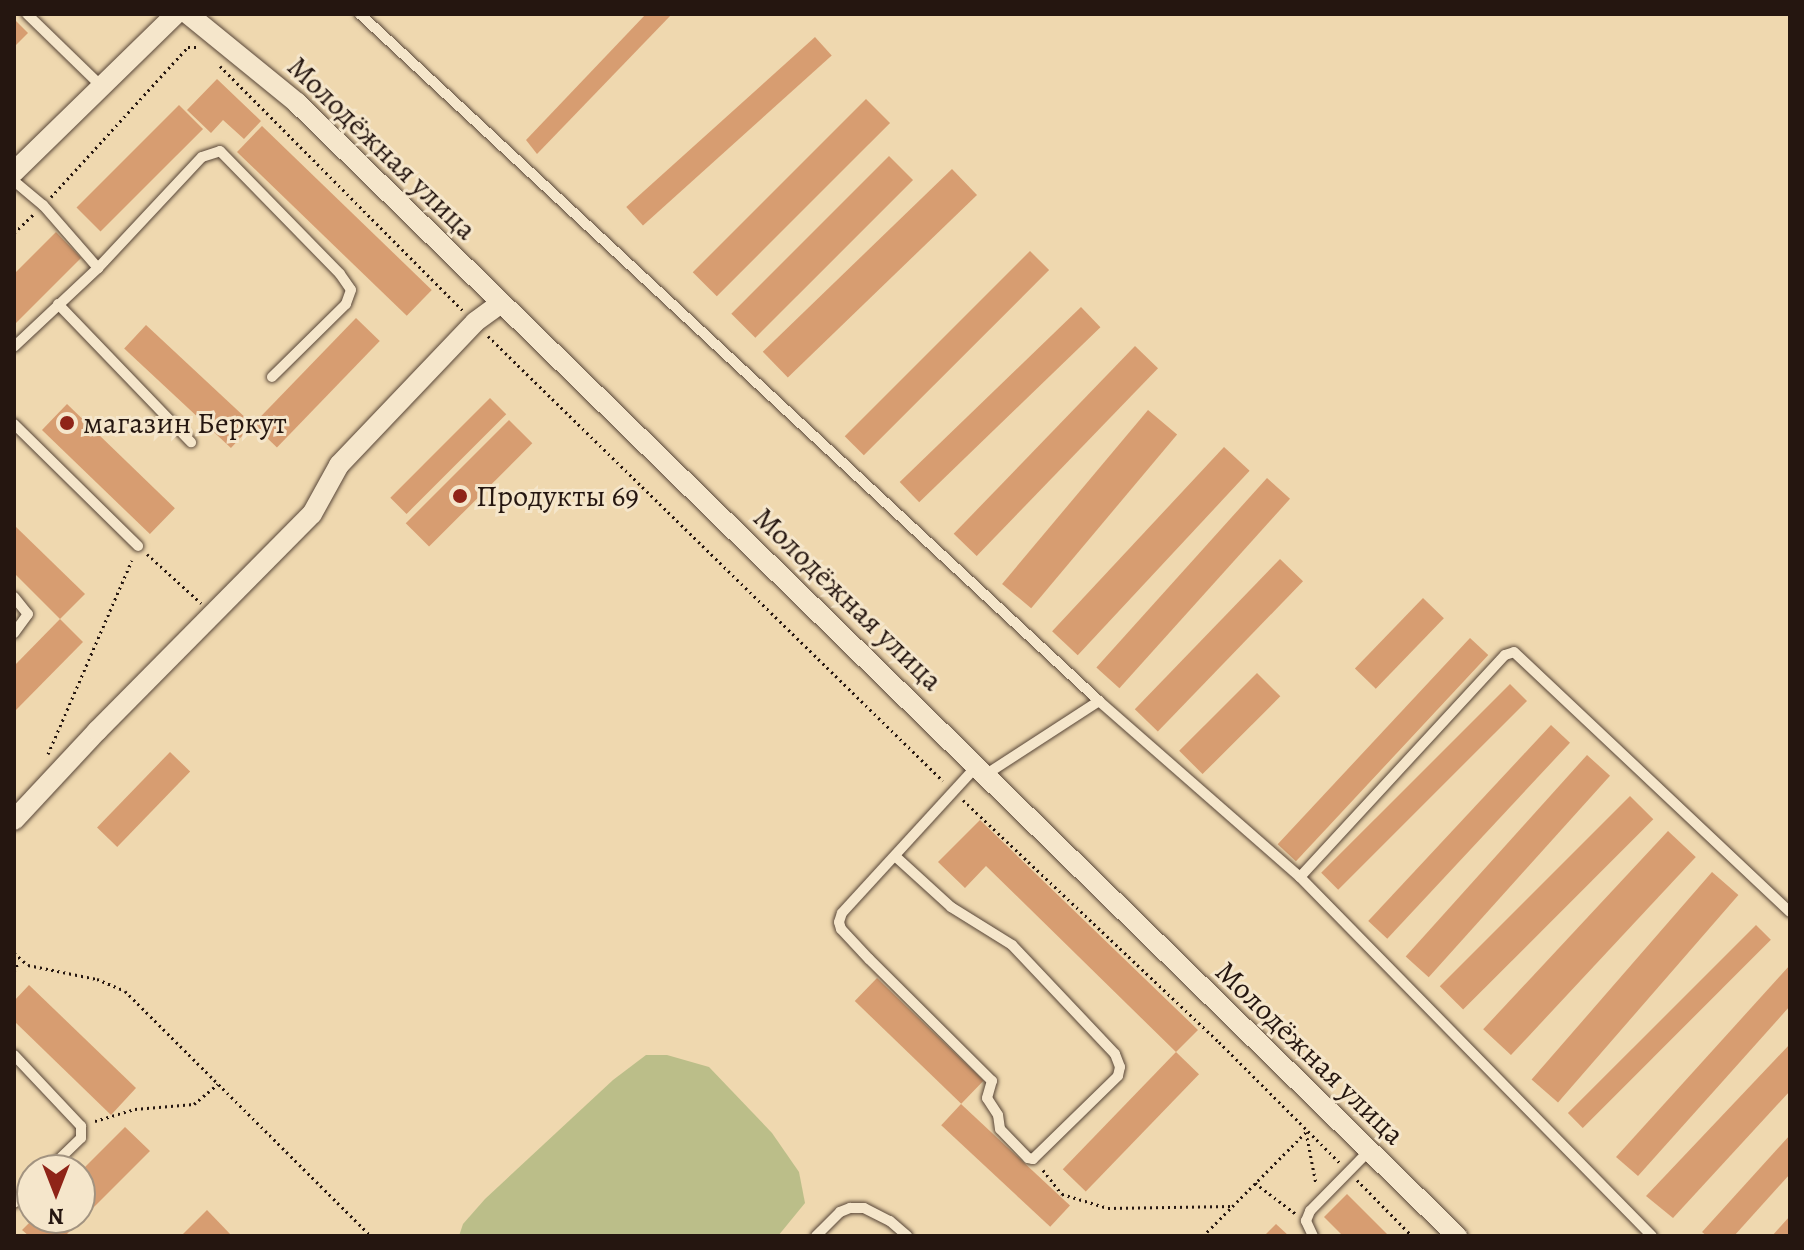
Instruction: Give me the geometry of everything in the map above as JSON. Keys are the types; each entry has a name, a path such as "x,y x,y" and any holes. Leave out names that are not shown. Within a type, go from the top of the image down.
{"street":[{"path":"14,172 104,88 176,14"},
{"name":"Молодёжная улица","path":"188,14 297,103 1457,1236"},
{"path":"14,820 312,514 339,465 475,322 501,303"}],"lane":[{"path":"27,14 104,88"},
{"path":"360,14 1099,701 1300,877 1652,1236"},
{"path":"14,347 98,268 202,157 220,151 340,274 351,290 346,304 272,377"},
{"path":"14,181 43,205 98,268"},
{"path":"58,304 191,442"},
{"path":"14,424 138,546"},
{"path":"14,597 28,614 14,633"},
{"path":"1300,877 1505,655 1514,652 1790,912"},
{"path":"895,856 951,907 979,928 1012,945 1115,1054 1120,1067 1118,1076 1033,1159 1028,1158 1000,1129 998,1115 987,1098 992,1081 841,929 842,913 954,792 980,771 1099,701"},
{"path":"14,1055 81,1126 81,1138 64,1154"},
{"path":"1313,1236 1306,1221 1319,1202 1369,1151"},
{"path":"816,1236 840,1212 850,1208 864,1208 890,1221 907,1236"}],"path":[{"path":"475,322 954,792 1219,1042 1412,1236"},
{"path":"43,765 138,546 212,614"},
{"path":"14,953 19,960 41,969 116,984 371,1236"},
{"path":"14,972 19,960"},
{"path":"81,1126 135,1109 194,1104 218,1084"},
{"path":"1203,1236 1306,1132"},
{"path":"1306,1132 1319,1202"},
{"path":"1033,1159 1062,1194 1086,1203 1108,1208 1233,1206"},
{"path":"1255,1183 1306,1221"}],"green space":[{"path":"646,1055 667,1055 709,1067 772,1133 799,1172 805,1203 778,1236 459,1236 463,1224 485,1199 613,1080"}],"building":[{"path":"646,14 672,14 537,154 526,140"},
{"path":"14,19 28,33 14,47"},
{"path":"815,37 832,56 643,226 626,207"},
{"path":"217,79 261,121 244,139 223,120 211,133 187,110"},
{"path":"866,99 890,123 717,296 693,272"},
{"path":"179,105 203,129 101,232 76,208"},
{"path":"262,126 432,290 407,316 237,152"},
{"path":"889,156 913,180 755,338 731,314"},
{"path":"952,169 977,195 788,378 763,352"},
{"path":"56,232 81,258 14,325 14,274"},
{"path":"1030,251 1049,270 864,455 845,436"},
{"path":"1081,307 1100,327 919,502 900,482"},
{"path":"356,318 380,341 277,447 253,424"},
{"path":"146,325 253,425 231,448 124,348"},
{"path":"1135,346 1158,368 977,556 954,534"},
{"path":"490,398 506,414 407,514 390,498"},
{"path":"67,404 175,508 150,534 42,430"},
{"path":"1148,410 1177,434 1031,608 1002,584"},
{"path":"509,420 532,443 429,547 406,523"},
{"path":"1224,447 1250,471 1078,655 1052,631"},
{"path":"1267,478 1290,499 1119,688 1096,668"},
{"path":"14,525 85,594 60,619 14,573"},
{"path":"1280,559 1303,581 1158,732 1135,709"},
{"path":"1423,598 1444,618 1376,689 1355,668"},
{"path":"60,619 83,642 14,712 14,666"},
{"path":"1470,638 1488,655 1296,861 1278,844"},
{"path":"1257,673 1280,696 1203,774 1179,751"},
{"path":"1510,684 1527,701 1338,890 1321,873"},
{"path":"1551,725 1570,743 1387,939 1368,921"},
{"path":"170,752 190,771 117,847 97,828"},
{"path":"1587,755 1610,776 1429,977 1406,956"},
{"path":"1630,796 1653,819 1463,1010 1440,986"},
{"path":"980,820 1198,1030 1176,1052 986,866 965,888 938,862"},
{"path":"1668,831 1696,857 1511,1055 1483,1029"},
{"path":"1712,872 1738,895 1558,1103 1532,1080"},
{"path":"1756,925 1771,940 1583,1128 1568,1113"},
{"path":"1790,965 1790,1006 1638,1176 1616,1157"},
{"path":"877,978 983,1081 961,1104 855,1001"},
{"path":"29,985 136,1088 111,1115 14,1021 14,1001"},
{"path":"1790,1044 1790,1091 1673,1218 1646,1196"},
{"path":"1176,1052 1199,1074 1086,1191 1063,1169"},
{"path":"961,1104 1070,1206 1050,1227 941,1125"},
{"path":"125,1127 150,1151 96,1205 96,1156"},
{"path":"1790,1135 1790,1174 1734,1236 1707,1236 1702,1232"},
{"path":"1347,1194 1389,1236 1343,1236 1324,1217"},
{"path":"207,1210 232,1236 181,1236"},
{"path":"1790,1216 1790,1236 1772,1236"},
{"path":"1276,1224 1289,1236 1264,1236"},
{"path":"27,1234 67,1234 65,1236"}],"place":[{"name":"магазин Беркут","path":"67,423"},
{"name":"Продукты 69","path":"460,496"}]}
